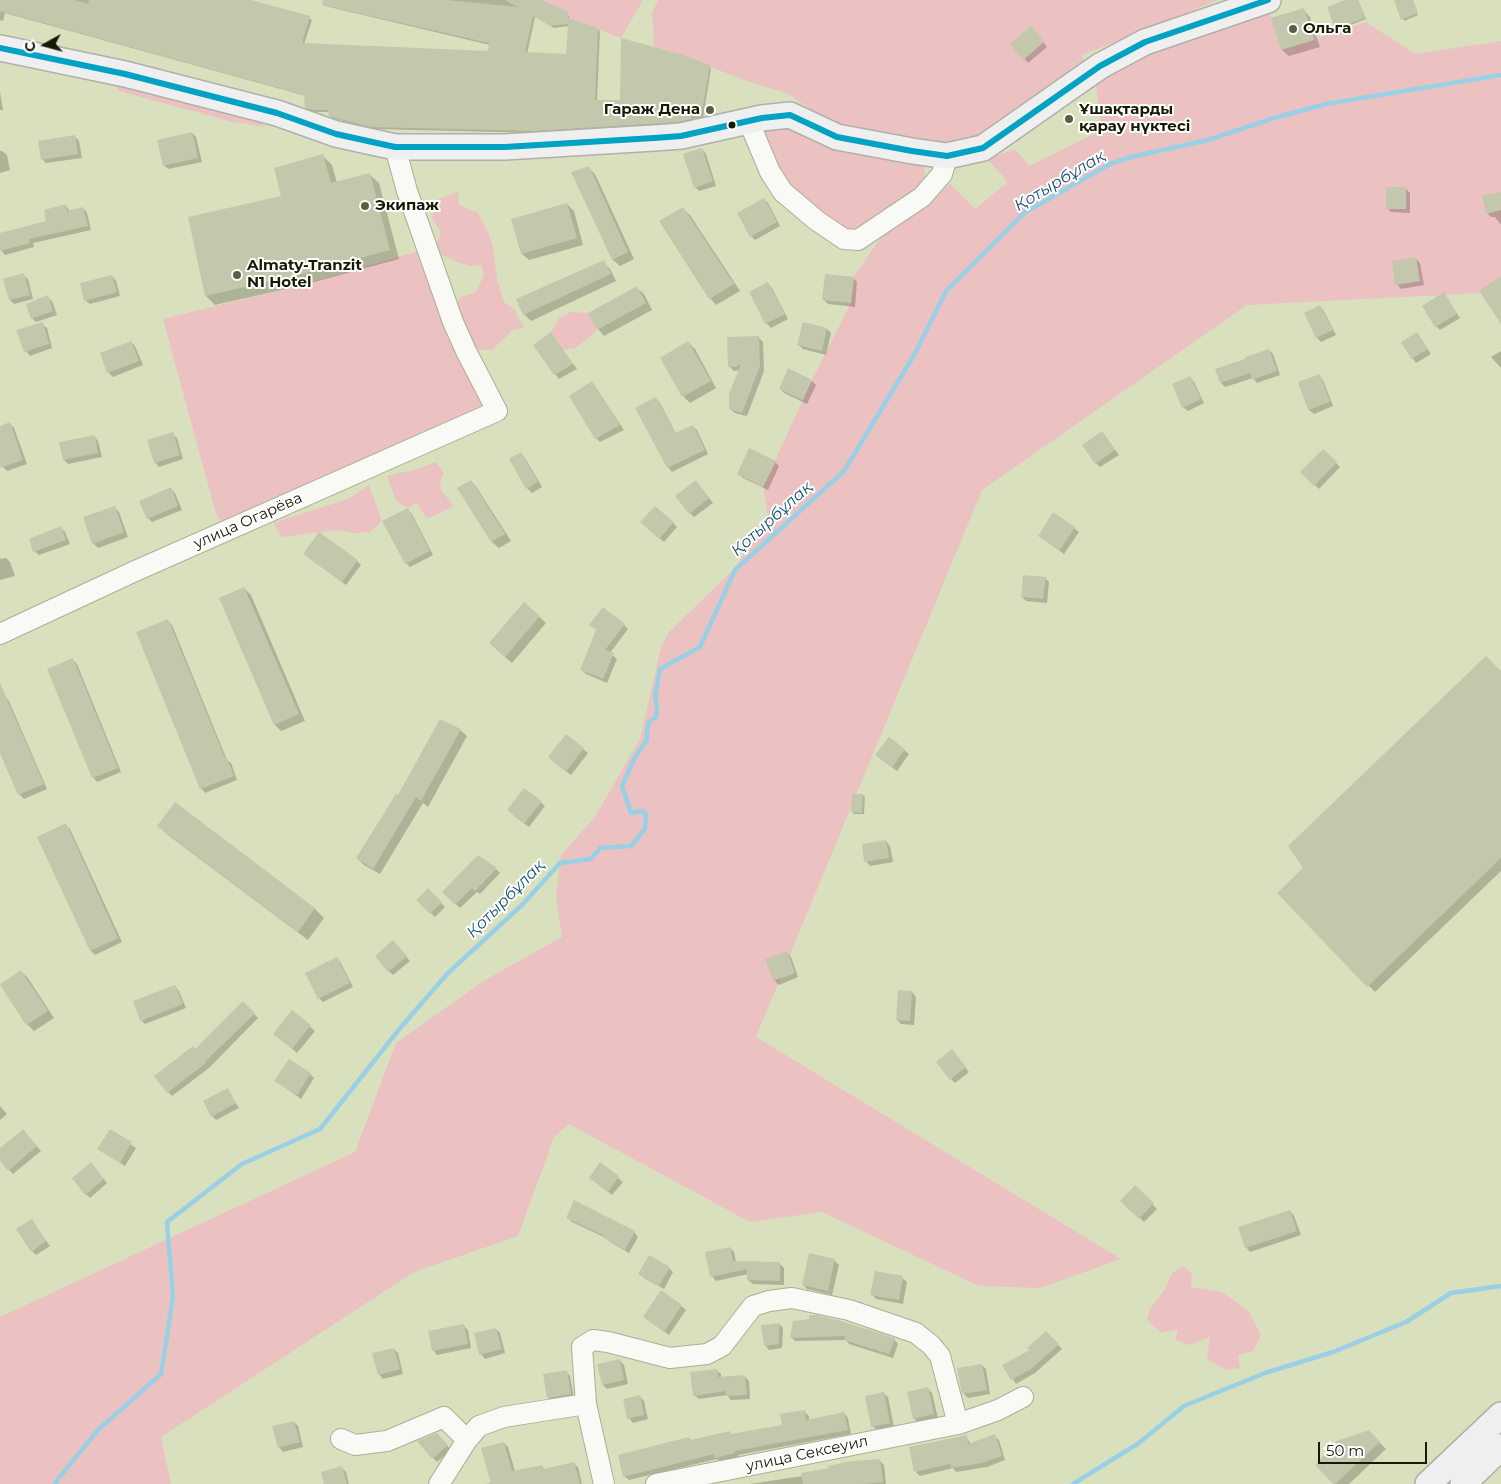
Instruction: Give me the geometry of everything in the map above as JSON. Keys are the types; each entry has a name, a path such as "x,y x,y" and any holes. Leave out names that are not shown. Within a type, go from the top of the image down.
{"main road":[{"path":"0,48 125,74 277,113 336,134 395,147 504,147 681,136 769,117 790,115 837,137 947,156 983,148 1100,66 1145,42 1268,0"},
{"path":"1428,1484 1501,1415"},
{"path":"1463,1484 1501,1446"}],"street":[{"path":"749,122 770,172 783,192 816,220 844,239 858,240 922,197 942,174 947,156"},
{"name":"улица Огарёва","path":"0,634 142,568 497,411 453,322 407,191 395,147"},
{"path":"604,1484 586,1404 582,1347 592,1340 608,1342 670,1358 707,1354 722,1346 753,1306 769,1301 792,1298 849,1310 916,1334 924,1339 940,1356 958,1424"},
{"name":"улица Сексеуил","path":"656,1484 958,1424 998,1410 1023,1397"},
{"path":"439,1484 467,1440 479,1426 504,1417 586,1404"},
{"path":"341,1439 355,1445 387,1440 444,1417 467,1440"}],"shaded area":[{"path":"542,0 643,0 621,38 570,19 567,12"},
{"path":"658,0 1218,0 1082,55 1084,63 972,139 928,143 855,131 825,120 786,93 744,80 673,52 654,47 652,13"},
{"path":"1270,13 1281,50 1366,22 1415,54 1501,41 1501,292 1247,305 982,490 756,1037 1121,1259 1040,1288 979,1286 822,1212 750,1222 569,1124 554,1137 518,1236 414,1272 161,1437 171,1484 0,1484 0,1317 355,1152 396,1043 485,980 562,937 556,897 561,855 595,817 640,739 661,647 669,632 735,568 768,516 763,487 812,380 851,303 854,277 881,237 950,184 975,209 1008,182 987,159 1015,149 1029,166 1102,130 1095,78 1111,68 1251,16"},
{"path":"108,75 260,121 265,127 229,121 119,91"},
{"path":"782,125 924,164 925,179 914,195 858,236 845,235 778,176 759,129"},
{"path":"458,192 459,205 478,213 488,232 493,247 497,279 504,302 515,310 524,328 513,330 492,350 477,350 456,311 459,298 476,292 484,275 481,265 471,266 460,263 434,251 441,233 432,218 438,199"},
{"path":"419,251 452,337 485,410 223,523 216,514 163,319 297,286"},
{"path":"570,312 588,313 597,330 576,348 563,350 551,332 559,318"},
{"path":"436,462 444,473 440,481 441,490 454,506 427,519 417,503 408,508 396,501 387,476 414,470"},
{"path":"369,485 382,521 370,532 355,533 337,530 282,537 273,523 348,499"},
{"path":"1183,1266 1192,1274 1191,1287 1222,1292 1249,1311 1261,1335 1253,1351 1238,1355 1240,1368 1226,1370 1207,1359 1210,1337 1189,1345 1175,1340 1178,1329 1161,1333 1147,1320 1150,1309 1166,1288 1172,1273"}],"building":[{"path":"0,0 74,0 88,4 89,0 251,0 310,16 302,43 488,51 489,43 322,5 323,0 446,0 518,7 505,0 542,0 568,12 568,18 598,28 595,100 620,100 621,38 680,54 710,65 701,117 692,116 691,119 679,122 535,131 371,127 329,116 328,110 305,108 304,95 0,11","holes":["533,16 551,26 568,24 566,54 525,52"]},
{"path":"1345,0 1358,0 1365,18 1335,29 1327,7"},
{"path":"1394,0 1413,0 1418,13 1401,20"},
{"name":"Ольга","path":"1304,8 1314,40 1281,50 1271,18"},
{"path":"1031,26 1044,42 1023,60 1010,44"},
{"path":"192,132 198,158 163,166 157,140"},
{"path":"75,135 78,154 41,160 38,141"},
{"path":"702,148 713,181 694,188 683,154"},
{"path":"323,154 331,183 370,173 390,250 294,276 205,296 188,217 281,196 274,168"},
{"path":"589,166 628,252 612,260 571,172"},
{"path":"1386,187 1406,187 1406,209 1386,209"},
{"path":"1501,192 1501,210 1486,214 1482,196"},
{"path":"764,198 777,222 750,237 737,213"},
{"path":"567,203 577,238 521,254 511,219"},
{"path":"66,204 67,211 83,207 88,226 29,239 30,243 0,251 0,233 46,221 44,210"},
{"path":"683,207 734,284 709,299 659,221"},
{"path":"1416,257 1420,281 1395,285 1392,261"},
{"path":"604,260 611,274 523,315 516,299"},
{"path":"24,273 30,295 9,300 3,279"},
{"path":"825,274 854,277 851,303 822,300"},
{"path":"112,275 117,292 84,301 80,283"},
{"path":"1501,276 1501,324 1479,291"},
{"path":"768,282 785,314 765,324 749,292"},
{"path":"637,286 646,303 597,330 588,313"},
{"path":"1444,292 1457,314 1435,327 1422,306"},
{"path":"48,295 53,311 31,319 26,304"},
{"path":"1320,305 1333,330 1316,338 1304,313"},
{"path":"43,322 49,344 24,352 16,330"},
{"path":"803,322 827,328 822,351 797,345"},
{"path":"551,332 573,364 554,375 533,345"},
{"path":"1417,332 1428,349 1411,359 1401,342"},
{"path":"759,336 760,366 742,413 729,409 729,394 741,364 736,367 728,367 727,337"},
{"path":"131,341 139,361 107,373 100,353"},
{"path":"688,341 711,381 682,397 660,358"},
{"path":"1269,349 1277,371 1252,380 1250,373 1220,383 1215,369"},
{"path":"788,368 812,380 803,400 779,389"},
{"path":"1320,374 1330,402 1308,410 1298,382"},
{"path":"1190,376 1201,399 1182,408 1172,384"},
{"path":"592,381 620,425 595,439 569,396"},
{"path":"656,397 675,433 693,425 705,450 667,468 635,408"},
{"path":"10,422 23,460 0,468 0,426"},
{"path":"1102,431 1115,450 1095,464 1082,445"},
{"path":"173,432 180,455 154,463 147,440"},
{"path":"95,435 98,453 63,460 59,442"},
{"path":"749,448 776,461 763,487 737,474"},
{"path":"1323,449 1337,462 1314,486 1300,472"},
{"path":"521,452 538,482 526,489 509,459"},
{"path":"471,480 505,534 491,542 457,488"},
{"path":"696,480 709,498 689,514 675,496"},
{"path":"171,487 178,506 147,519 139,501"},
{"path":"115,506 124,532 92,544 83,517"},
{"path":"655,506 674,522 659,539 640,522"},
{"path":"408,508 430,551 405,564 382,521"},
{"path":"1053,512 1075,527 1060,550 1038,536"},
{"path":"61,526 66,540 33,552 29,539"},
{"path":"319,532 358,560 342,582 303,554"},
{"path":"1023,575 1046,577 1043,599 1021,597"},
{"path":"244,587 299,714 274,725 219,598"},
{"path":"524,602 540,616 505,657 489,643"},
{"path":"603,607 625,624 605,650 614,653 603,679 580,670 596,630 589,625"},
{"path":"168,619 234,776 200,789 136,632"},
{"path":"1486,656 1501,671 1501,858 1367,987 1277,893 1303,868 1288,846"},
{"path":"73,658 118,768 92,778 47,669"},
{"path":"0,683 44,784 18,795 0,753"},
{"path":"440,719 461,729 421,801 416,797 373,869 356,858 396,794 398,795"},
{"path":"566,734 584,748 566,772 548,757"},
{"path":"889,737 905,749 892,768 875,755"},
{"path":"524,788 542,801 524,824 507,810"},
{"path":"852,794 863,794 862,813 851,812"},
{"path":"175,802 315,908 298,932 157,826"},
{"path":"66,823 118,938 90,951 37,837"},
{"path":"886,840 889,858 864,862 862,844"},
{"path":"478,855 497,868 475,891 472,888 455,905 442,892"},
{"path":"428,888 442,902 430,914 416,900"},
{"path":"393,940 407,956 388,972 375,956"},
{"path":"787,951 795,973 773,981 765,959"},
{"path":"337,957 350,983 318,999 305,973"},
{"path":"21,970 48,1011 26,1025 0,985"},
{"path":"175,985 183,1004 140,1021 133,1001"},
{"path":"898,990 912,991 910,1021 896,1020"},
{"path":"243,1001 255,1013 206,1063 167,1093 154,1076 193,1046 195,1049"},
{"path":"292,1010 311,1025 292,1049 273,1034"},
{"path":"952,1049 966,1067 950,1080 936,1062"},
{"path":"289,1059 311,1073 297,1095 274,1081"},
{"path":"228,1088 236,1103 211,1117 203,1101"},
{"path":"23,1129 37,1146 8,1171 0,1161 0,1148"},
{"path":"110,1129 132,1142 120,1163 97,1149"},
{"path":"91,1162 104,1179 85,1195 72,1178"},
{"path":"600,1162 619,1176 608,1192 589,1178"},
{"path":"1135,1185 1154,1203 1139,1219 1120,1201"},
{"path":"574,1200 635,1231 625,1250 604,1238 605,1236 566,1218"},
{"path":"1290,1210 1297,1231 1245,1248 1238,1227"},
{"path":"32,1219 46,1241 31,1252 16,1229"},
{"path":"730,1247 733,1261 780,1262 780,1281 747,1280 747,1269 710,1277 705,1252"},
{"path":"809,1253 835,1259 828,1291 802,1285"},
{"path":"649,1255 670,1267 659,1286 638,1274"},
{"path":"875,1271 903,1276 899,1300 870,1295"},
{"path":"661,1290 682,1305 664,1332 643,1317"},
{"path":"809,1315 838,1320 895,1338 889,1354 844,1340 845,1336 790,1338 793,1321 809,1319"},
{"path":"779,1323 779,1344 764,1346 761,1325"},
{"path":"464,1324 468,1344 432,1351 428,1331"},
{"path":"496,1328 502,1349 479,1355 474,1333"},
{"path":"1046,1331 1059,1344 1031,1369 1011,1380 1002,1365 1030,1350 1027,1348"},
{"path":"394,1348 400,1369 378,1375 372,1353"},
{"path":"620,1359 624,1380 602,1385 597,1364"},
{"path":"982,1364 987,1390 962,1394 957,1368"},
{"path":"717,1369 718,1377 745,1375 747,1395 726,1396 726,1391 693,1396 690,1372"},
{"path":"567,1370 571,1394 547,1398 543,1374"},
{"path":"928,1387 934,1414 913,1419 907,1392"},
{"path":"884,1392 890,1423 871,1427 865,1396"},
{"path":"640,1395 644,1415 627,1419 623,1399"},
{"path":"805,1410 806,1420 844,1412 848,1430 735,1451 735,1453 715,1458 714,1454 623,1477 618,1455 689,1437 690,1440 730,1431 731,1434 782,1425 780,1414"},
{"path":"294,1421 300,1442 278,1448 272,1426"},
{"path":"1369,1430 1380,1442 1333,1484 1315,1465 1337,1441"},
{"path":"437,1433 448,1445 432,1459 417,1441"},
{"path":"995,1434 1002,1456 982,1463 951,1468 950,1464 914,1472 909,1447 967,1435 968,1444"},
{"path":"504,1442 512,1471 543,1465 543,1469 574,1462 580,1484 491,1484 481,1448"},
{"path":"880,1459 883,1482 803,1484 801,1473 829,1468 828,1466 851,1461"},
{"path":"342,1466 347,1484 324,1484 321,1472"}],"waterway":[{"name":"Қотырбұлақ","path":"54,1484 98,1430 161,1374 173,1297 167,1222 242,1164 320,1129 401,1027 448,973 523,904 560,863 591,859 600,848 631,846 645,829 646,814 641,811 631,813 622,786 635,757 647,740 649,722 656,717 657,706 655,697 660,669 700,647 735,570 844,471 913,357 946,291 1024,213 1110,164 1131,157 1208,140 1274,118 1326,104 1501,75"},
{"path":"1073,1484 1139,1443 1184,1406 1265,1373 1333,1352 1406,1322 1451,1293 1501,1286"}],"transit line":[{"path":"0,48 125,74 277,113 336,134 395,147 505,147 681,136 762,118 790,115 837,137 947,156 983,148 1100,66 1145,42 1268,0"}],"place":[{"name":"Ольга","path":"1293,29"},
{"name":"Гараж Дена","path":"710,110"},
{"name":"Ұшақтарды қарау нүктесі","path":"1069,119"},
{"name":"Экипаж","path":"365,206"},
{"name":"Almaty-Tranzit N1 Hotel","path":"237,275"}]}
